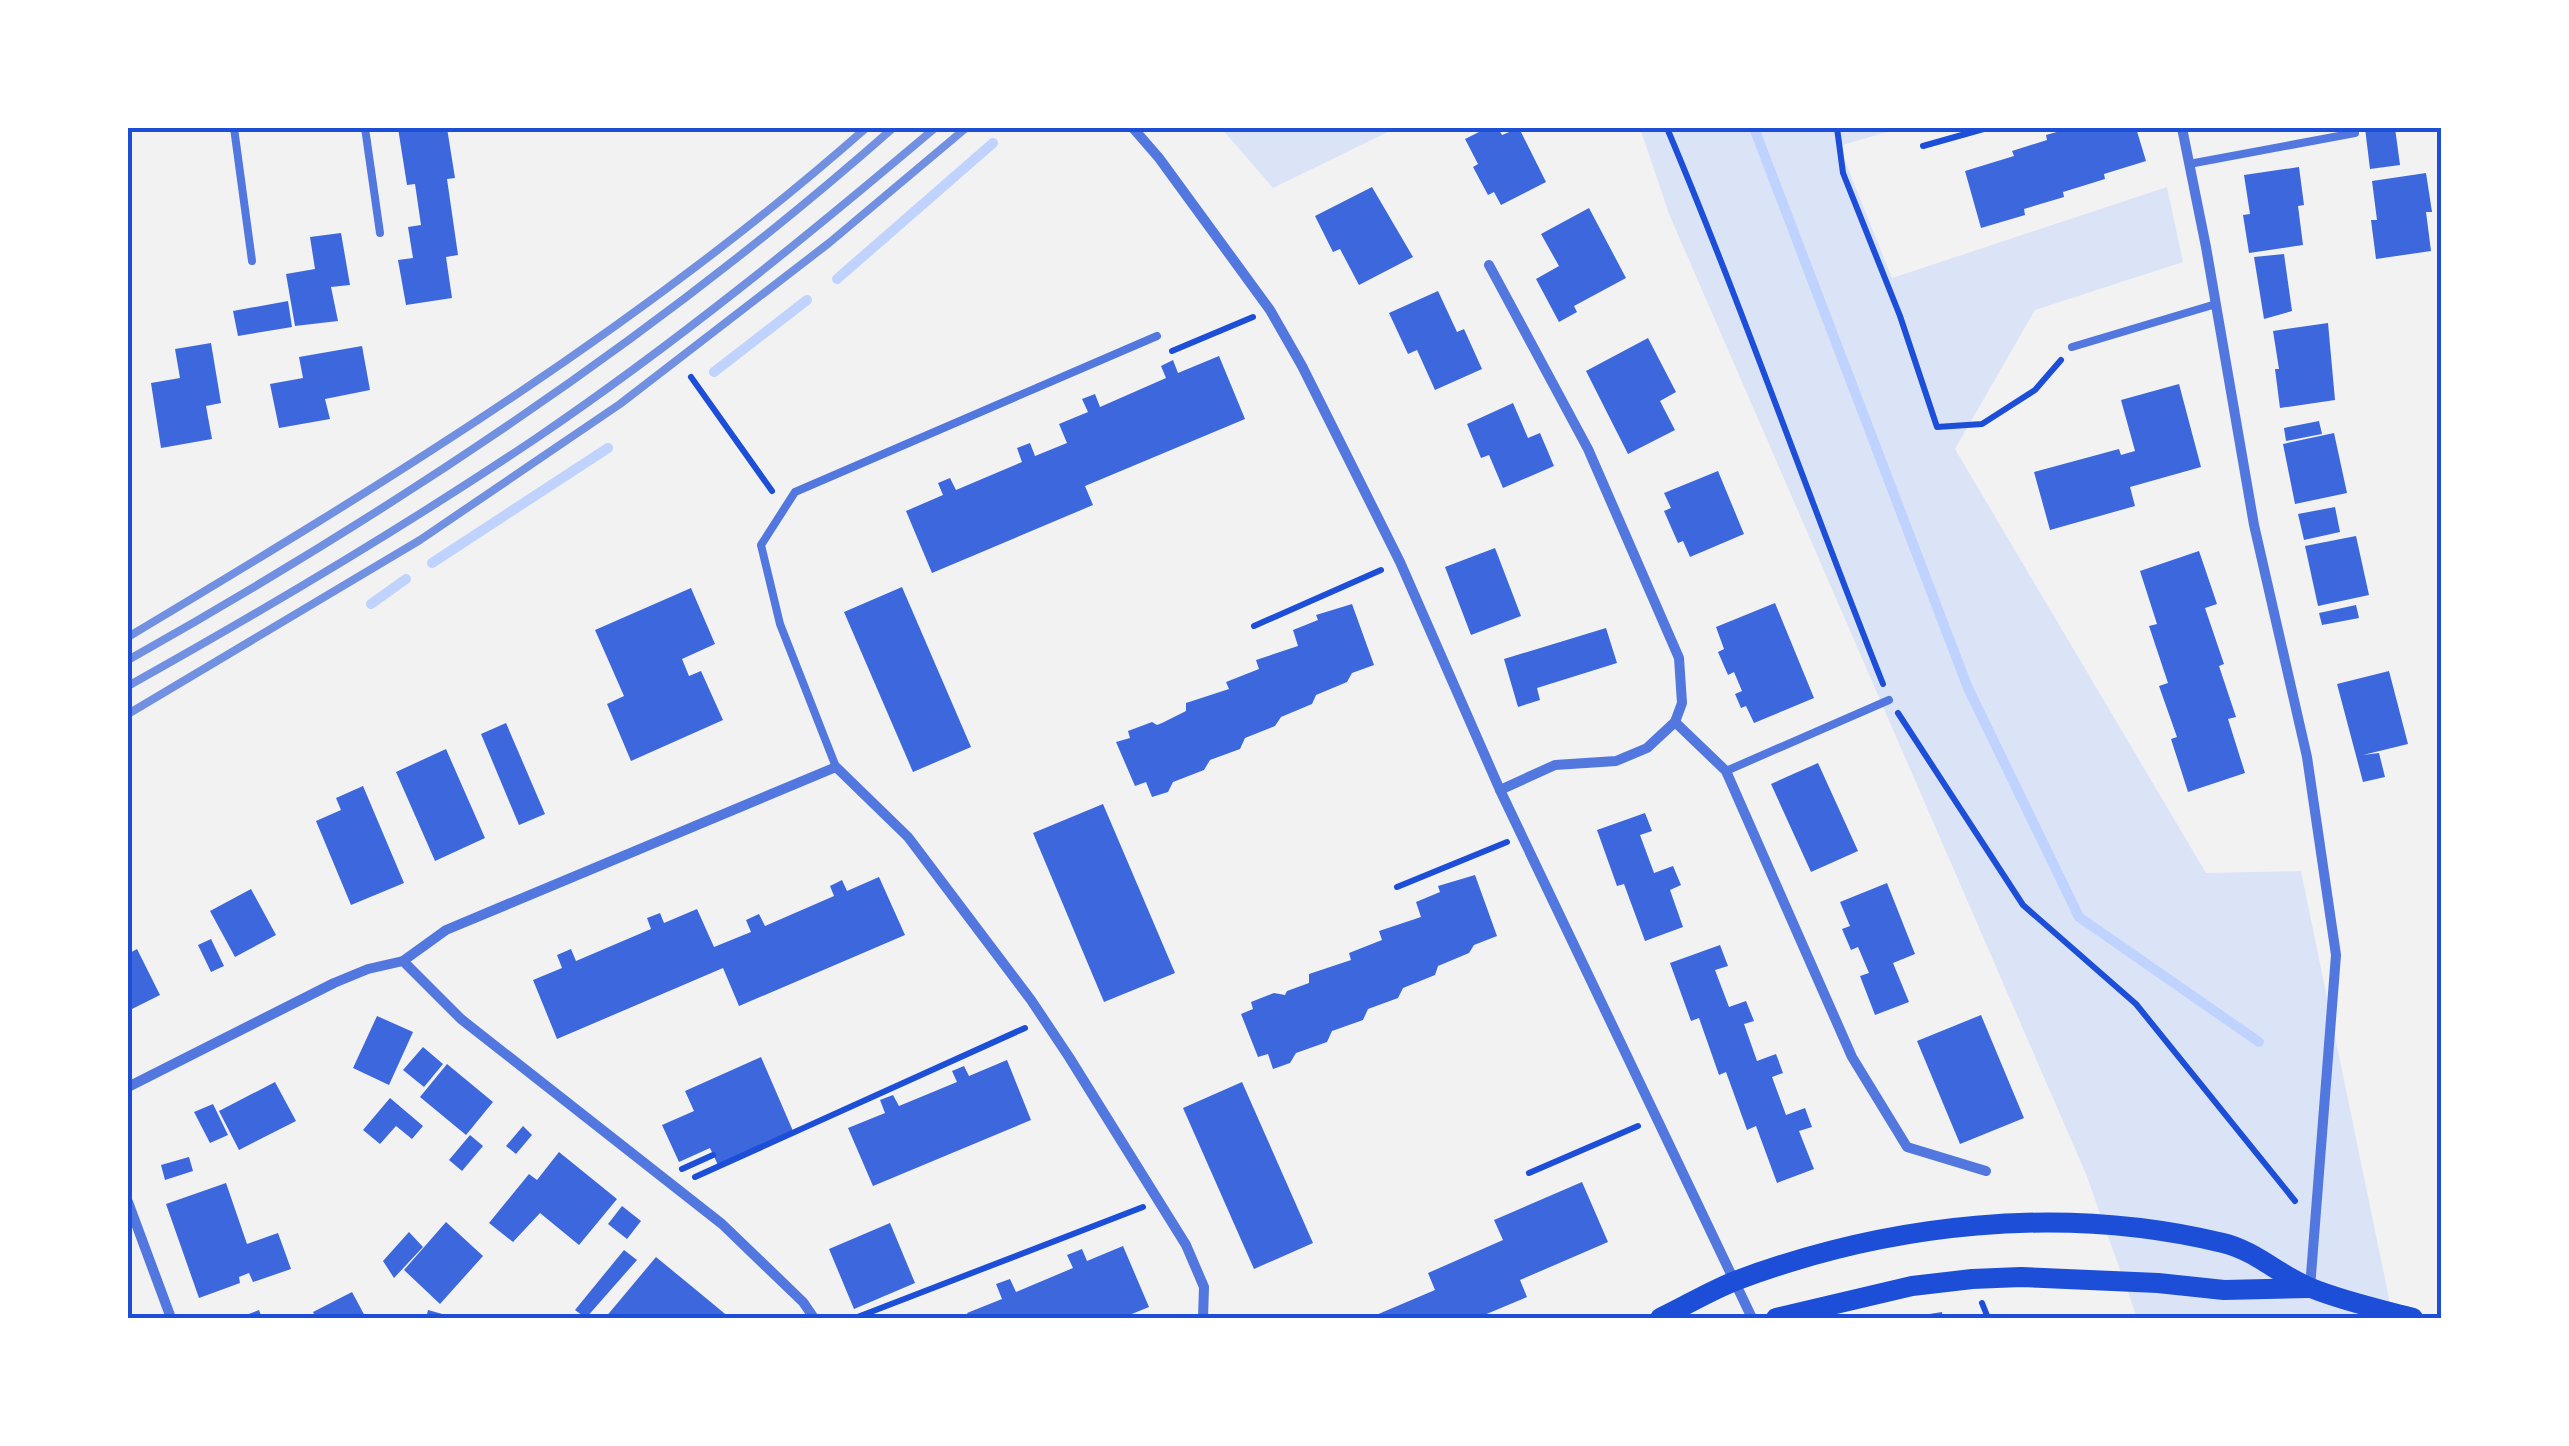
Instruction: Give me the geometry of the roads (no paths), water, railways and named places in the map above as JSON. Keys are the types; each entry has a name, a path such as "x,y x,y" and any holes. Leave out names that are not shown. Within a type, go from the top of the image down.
{"main road":[{"path":"1660,1318 1734,1282 1885,1239 2024,1222 2114,1224 2227,1244 2310,1288 2413,1318"},
{"path":"1776,1318 1912,1286 1972,1279 2158,1283 2224,1290 2310,1288"}],"street":[{"path":"1133,128 1160,158 1270,310 1302,366 1400,562 1500,790 1752,1318"},
{"path":"2182,128 2254,524 2307,757 2336,955 2310,1288"},
{"path":"1489,265 1588,449 1680,658 1682,703 1675,722 1647,748 1616,761 1554,765 1500,790"},
{"path":"1675,722 1726,771 1852,1057 1908,1148 1986,1171"},
{"path":"128,1087 334,983 368,969 403,962 446,930 836,767 908,837 1045,1020 1186,1245 1204,1287 1204,1318"},
{"path":"403,962 460,1020 676,1186 749,1250 803,1302 814,1318"},
{"path":"128,1202 171,1318"}],"lane":[{"path":"234,128 252,261"},
{"path":"365,128 380,233"},
{"path":"2190,164 2355,134 2354,128"},
{"path":"2072,347 2216,304"},
{"path":"836,767 780,624 760,546 795,492 1156,336"},
{"path":"1726,771 1889,700"}],"waterway":[{"path":"1754,128 1968,688 2079,917 2259,1042"},
{"path":"837,279 993,143"},
{"path":"714,372 807,300"},
{"path":"432,563 608,448"},
{"path":"371,604 406,579"}],"railway":[{"path":"128,637 415,461 602,336 692,270 866,128"},
{"path":"128,660 329,542 525,414 714,276 893,128"},
{"path":"128,686 334,567 535,439 739,289 935,128"},
{"path":"128,714 420,540 620,404 829,243 966,128"}]}
